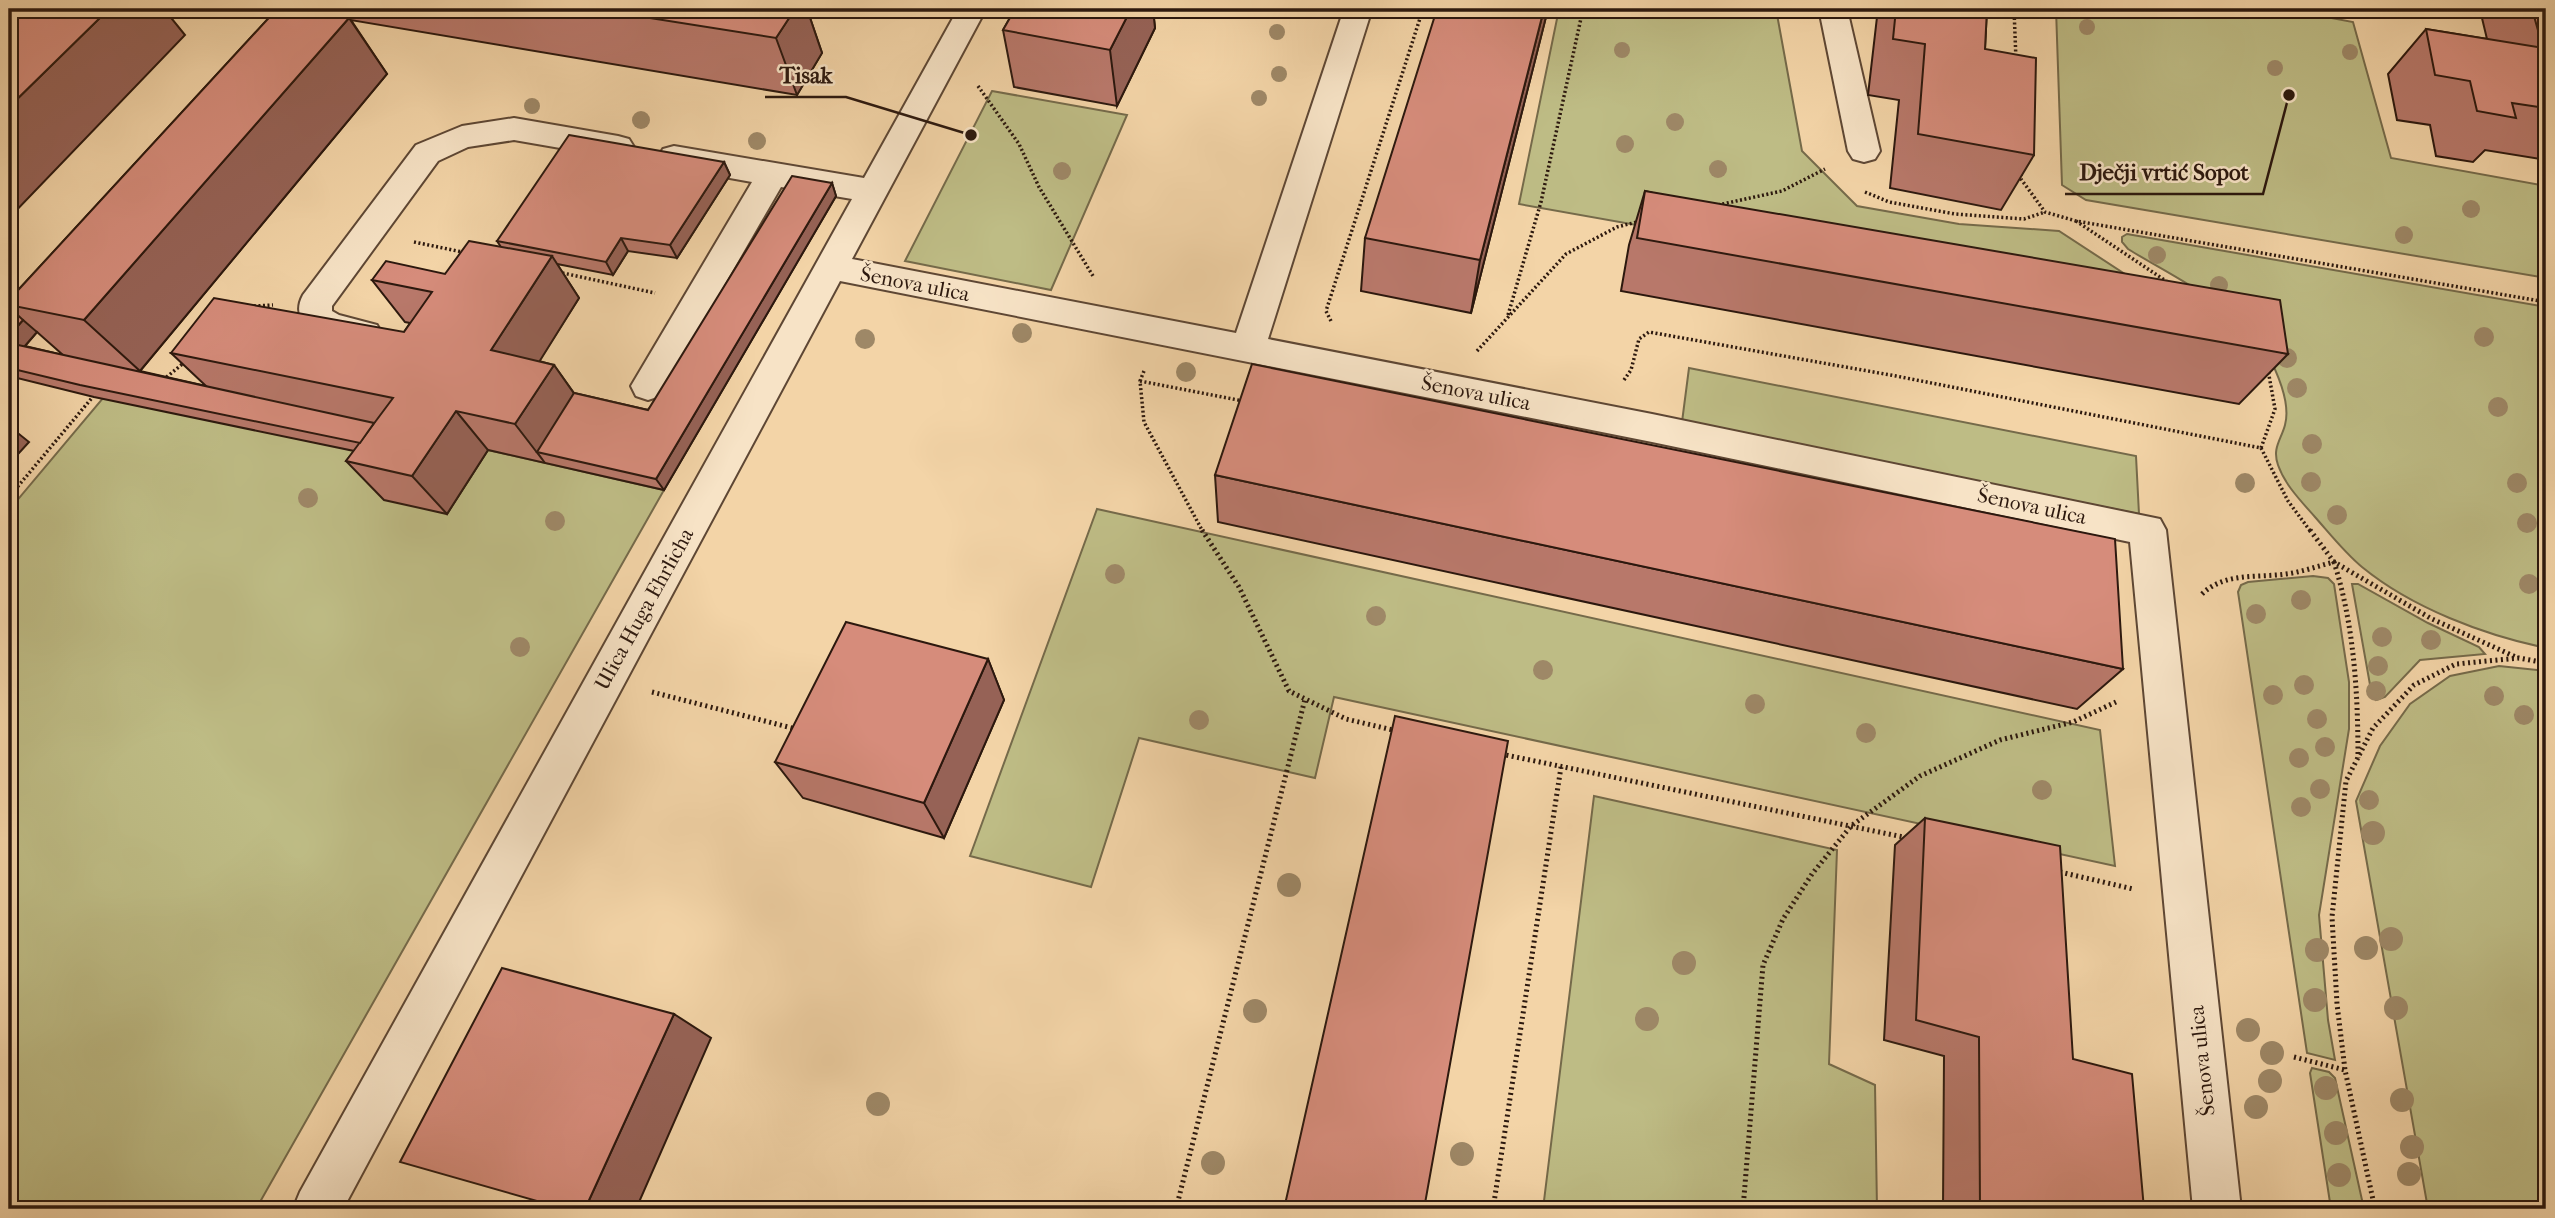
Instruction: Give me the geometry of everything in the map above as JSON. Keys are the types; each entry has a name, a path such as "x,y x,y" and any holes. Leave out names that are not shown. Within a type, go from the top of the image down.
{"street":[{"name":"Ulica Huga Ehrlicha","path":"317,1209 972,9"},
{"path":"1248,348 1358,9"},
{"path":"1833,9 1853,155"},
{"path":"392,340 330,326 316,317 315,304 426,153 462,137 514,129 872,191"},
{"path":"648,386 773,173"},
{"name":"Šenova ulica","path":"830,267 1248,348 2147,530 2217,1209"}],"path":[{"path":"1332,322 1325,311 1423,9"},
{"path":"1506,319 1522,277 1540,209 1583,9"},
{"path":"2014,9 2016,61"},
{"path":"974,80 1019,144 1039,187 1096,279"},
{"path":"1706,207 1782,191 1853,155 1856,189 1889,202 1955,214 2024,219 2045,212 2076,221 2546,302"},
{"path":"2020,166 2021,179 2045,212"},
{"path":"1477,351 1566,254 1617,227 1643,221"},
{"path":"2076,221 2180,290"},
{"path":"367,233 473,255"},
{"path":"552,271 697,301"},
{"path":"246,306 315,304"},
{"path":"1158,331 1140,381 1144,422 1171,477 1239,587 1289,691 1346,719 1398,731"},
{"path":"1624,380 1631,370 1639,339 1649,332 1896,376 2261,448"},
{"path":"1464,348 1490,354"},
{"path":"157,385 189,359"},
{"path":"2265,364 2276,402 2273,420 2264,434 2261,448 2288,501 2334,562 2341,579 2359,715 2357,760"},
{"path":"1140,381 1248,402"},
{"path":"9,497 99,391"},
{"path":"2199,598 2206,588 2246,575 2286,574 2334,562 2432,619 2519,659"},
{"path":"2375,1209 2345,1070 2332,917 2346,781 2373,728 2414,685 2456,664 2519,659 2546,663"},
{"path":"651,692 805,731"},
{"path":"1176,1209 1305,699"},
{"path":"1744,1209 1763,965 1783,919 1812,874 1851,826 1920,776 2000,740 2074,722 2116,702"},
{"path":"1499,754 1909,838"},
{"path":"1493,1209 1560,767"},
{"path":"2054,871 2185,899"},
{"path":"2294,1057 2345,1070"}],"shaded area":[{"path":"1559,9 1776,9 1802,151 1857,206 1959,224 2059,231 2200,323 1519,204"},
{"path":"2056,9 2283,9 2353,22 2391,158 2546,186 2546,278 2086,200 2062,185"},
{"path":"992,91 1127,115 1051,290 905,261"},
{"path":"2127,234 2546,307 2546,648 2498,636 2426,607 2382,582 2350,556 2294,492 2278,465 2277,449 2286,416 2285,398 2279,378 2256,337 2204,294 2128,249 2122,242 2122,237"},
{"path":"1689,368 2136,456 2139,514 1682,422"},
{"path":"103,398 410,462 488,450 664,490 256,1209 9,1209 9,510"},
{"path":"1097,509 2100,730 2115,866 1334,697 1315,778 1139,738 1091,887 970,856"},
{"path":"2313,576 2328,578 2334,584 2349,682 2349,729 2319,915 2328,1020 2335,1060 2307,1053 2238,592 2241,585 2248,582"},
{"path":"2352,584 2358,584 2428,623 2479,647 2485,654 2420,660 2385,697 2376,700 2372,696"},
{"path":"2499,666 2546,671 2546,1209 2428,1209 2356,801 2380,746 2410,704 2450,676"},
{"path":"1594,796 1837,850 1829,1064 1875,1085 1877,1209 1543,1209"},
{"path":"2312,1068 2329,1072 2335,1078 2364,1209 2331,1209 2310,1073"}],"building":[{"path":"17,9 109,9 9,107 9,17"},
{"path":"277,9 295,9 349,18 84,320 9,305 9,300"},
{"path":"593,9 795,9 776,38"},
{"path":"1015,9 1131,9 1110,50 1003,30"},
{"path":"1437,9 1544,9 1480,260 1365,238"},
{"path":"1896,9 1987,9 1985,49 2036,58 2034,155 1918,134 1925,44 1893,39"},
{"path":"2532,9 2546,9 2546,108 2512,103 2516,118 2477,111 2470,81 2435,75 2426,29 2543,48"},
{"path":"569,135 724,162 670,245 621,238 606,262 497,241"},
{"path":"792,176 832,183 656,479 537,452 574,393 648,410"},
{"path":"1645,191 2280,300 2288,354 1637,238"},
{"path":"469,241 552,256 491,350 554,365 515,424 456,411 412,476 346,461 393,398 171,353 214,298 404,332 432,292 372,280 386,261 445,274"},
{"path":"9,307 23,320 9,336"},
{"path":"9,343 374,423 360,443 80,385 9,368"},
{"path":"1252,364 2115,539 2123,669 1215,475"},
{"path":"846,622 988,659 924,803 775,762"},
{"path":"1395,716 1508,741 1424,1209 1284,1209"},
{"path":"1925,818 2060,846 2073,1059 2132,1074 2144,1209 1980,1209 1979,1037 1916,1020"},
{"path":"502,968 674,1014 585,1209 565,1209 400,1162"}],"place":[{"name":"Dječji vrtić Sopot","path":"2289,95"},
{"name":"Tisak","path":"971,135"}]}
